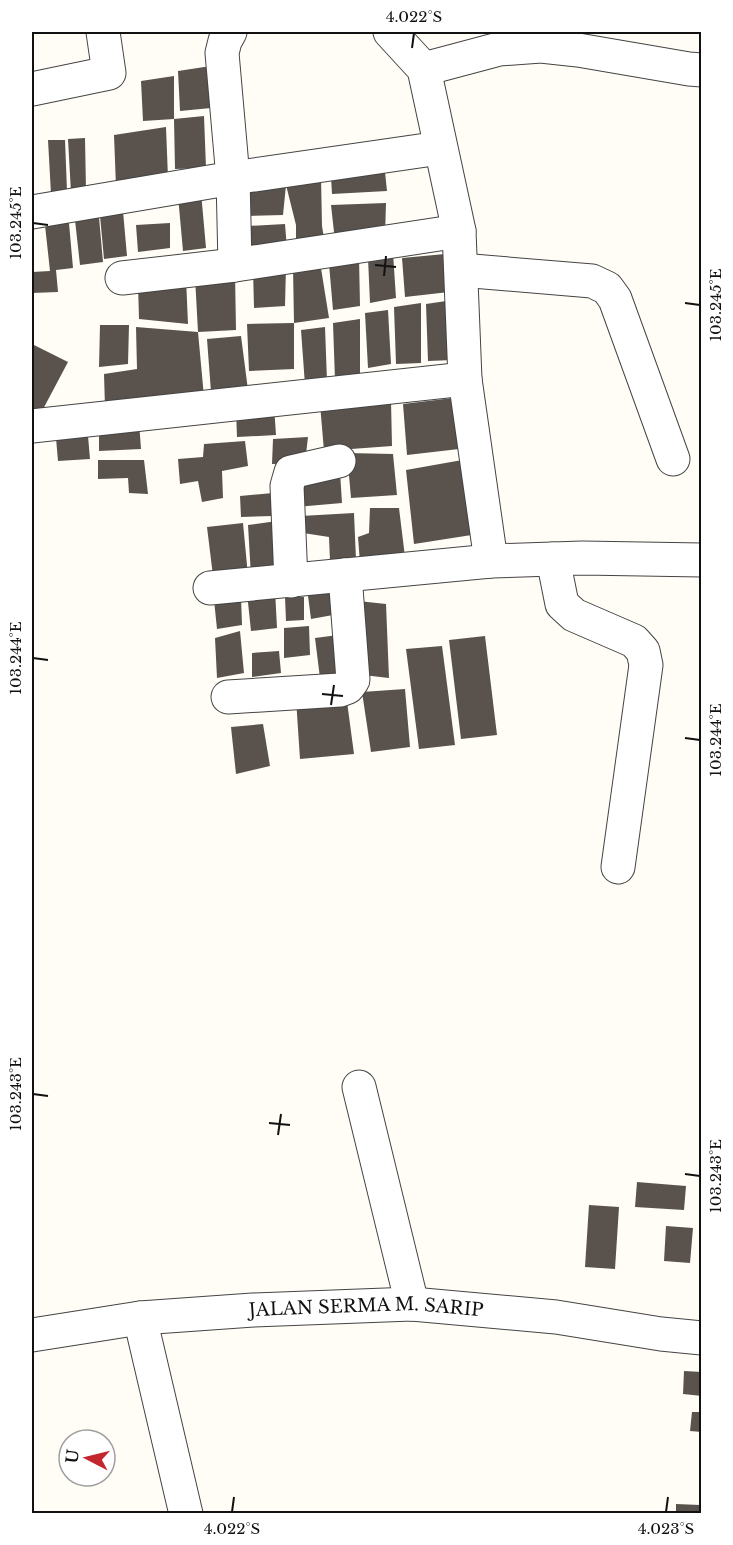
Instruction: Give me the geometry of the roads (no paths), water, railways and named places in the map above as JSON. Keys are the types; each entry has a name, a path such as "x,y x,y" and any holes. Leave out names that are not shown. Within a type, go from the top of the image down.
{"street":[{"path":"32,89 109,74 103,32"},
{"path":"230,32 222,53 233,178 235,264"},
{"path":"390,32 424,69 459,231 465,379 491,561"},
{"path":"424,69 499,50 541,46 578,50 613,44 689,69 702,70"},
{"path":"32,212 233,178 440,148"},
{"path":"122,278 459,231"},
{"path":"460,270 592,281 607,288 615,299 673,459"},
{"path":"32,426 465,379"},
{"path":"291,581 288,477 291,472 299,469 339,461"},
{"path":"553,559 562,604 574,615 634,641 643,651 646,665 618,867"},
{"path":"210,588 491,561 702,560"},
{"path":"228,698 340,690 348,687 353,680 345,575"},
{"path":"359,1087 412,1304"},
{"name":"JALAN SERMA M. SARIP","path":"32,1335 140,1318 253,1310 412,1304 556,1317 661,1334 702,1338"},
{"path":"140,1318 186,1514"}]}
